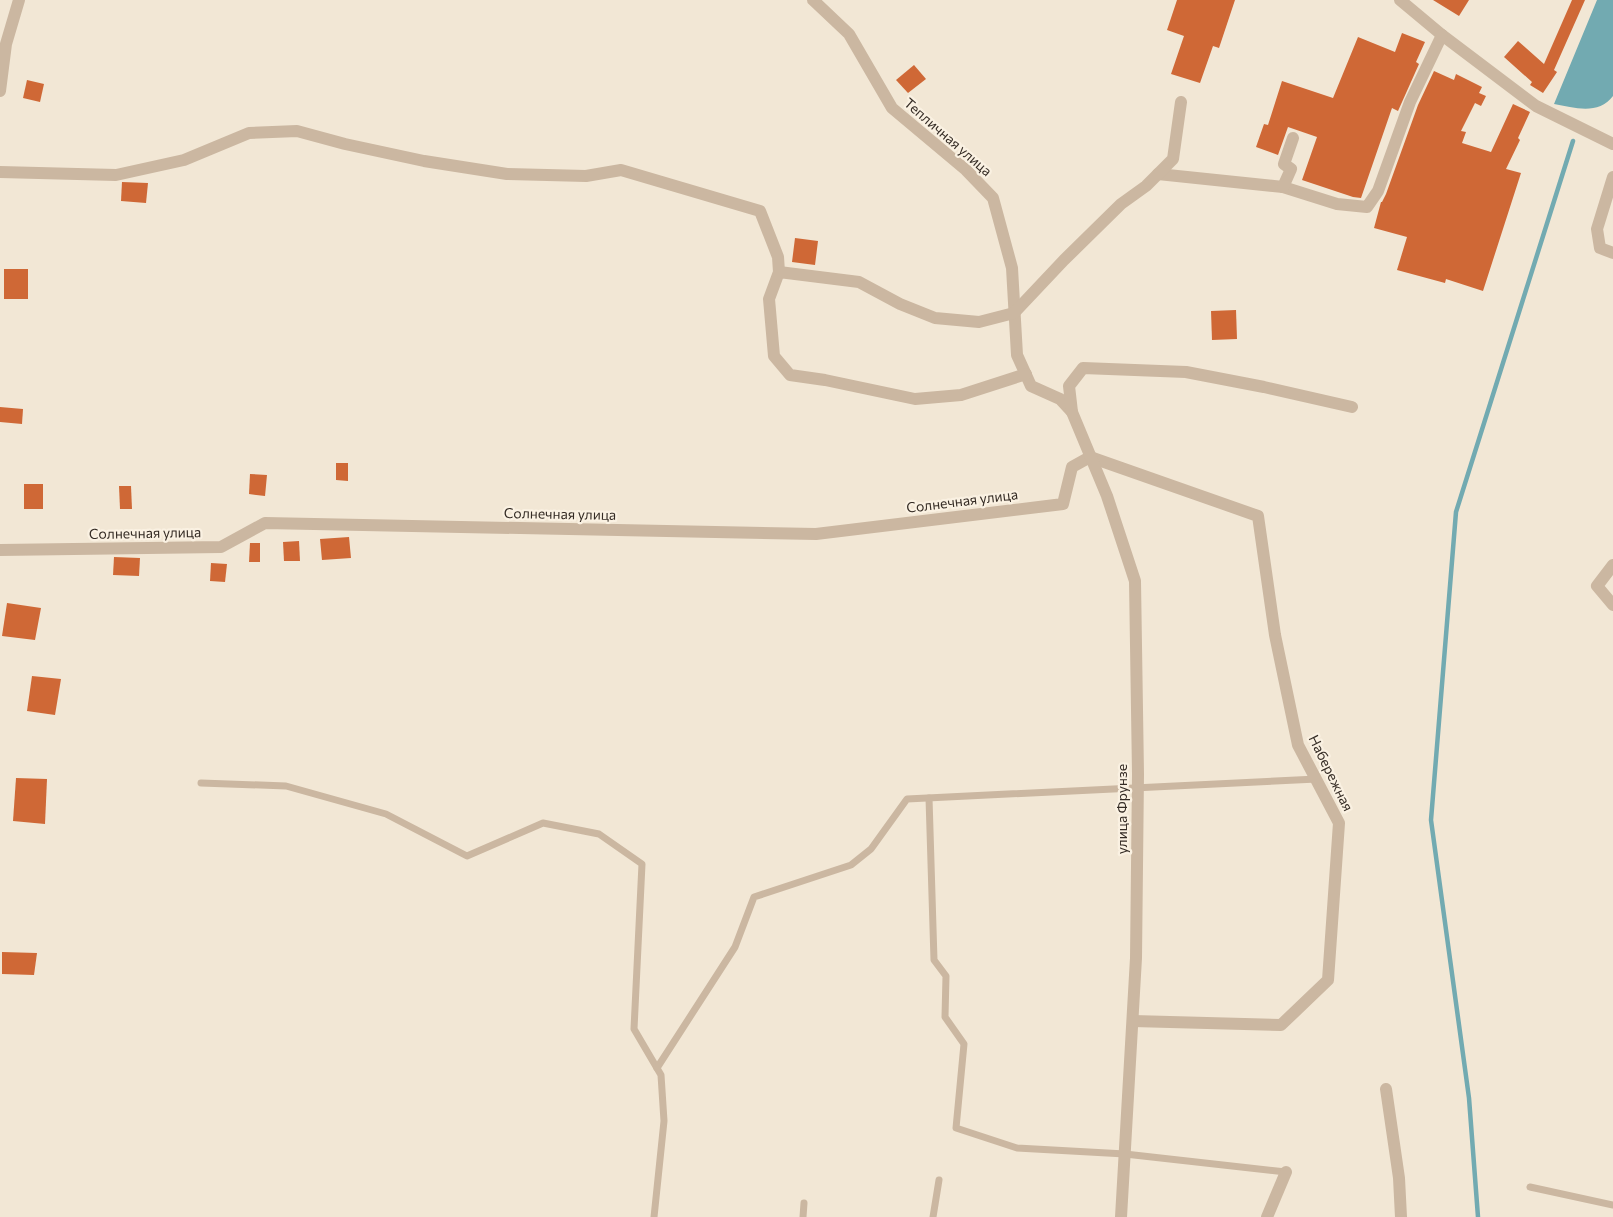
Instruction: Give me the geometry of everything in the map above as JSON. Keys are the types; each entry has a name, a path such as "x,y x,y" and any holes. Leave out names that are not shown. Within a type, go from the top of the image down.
{"street":[{"path":"0,91 6,44 19,0"},
{"name":"Тепличная улица","path":"813,0 849,34 892,108 966,170 993,198 1012,268 1018,354 1031,386 1060,399 1072,412"},
{"path":"1400,0 1442,35 1536,106 1613,144"},
{"path":"1158,174 1283,188 1337,204 1367,207 1378,191 1410,102 1442,35"},
{"path":"779,272 859,282 900,304 935,318 979,322 1014,313 1121,204 1146,186 1173,159 1181,102"},
{"path":"0,172 116,175 184,160 249,133 297,131 345,144 424,161 507,174 586,176 621,170 760,211 778,257 779,272 769,299 774,356 790,375 825,380 915,400 961,395 1026,374"},
{"path":"1283,188 1290,169 1284,164 1293,138"},
{"path":"1613,177 1597,229 1600,248 1613,253"},
{"path":"1072,412 1069,386 1083,368 1186,372 1352,407"},
{"name":"улица Фрунзе","path":"1072,412 1107,496 1135,581 1136,958 1121,1217"},
{"name":"Солнечная улица","path":"0,550 221,547 265,523 816,534 1063,504 1072,467 1090,456"},
{"name":"Набережная","path":"1090,456 1258,516 1276,635 1298,745 1338,823 1328,980 1281,1025 1133,1021"},
{"path":"1613,565 1597,586 1613,605"},
{"path":"1386,1089 1398,1178 1401,1217"},
{"path":"1267,1217 1286,1172"}],"lane":[{"path":"657,1068 735,946 754,897 851,865 871,849 907,799 1317,779"},
{"path":"201,783 286,786 386,814 467,856 543,823 599,834 642,864 634,1029 661,1075 664,1121 654,1217"},
{"path":"929,798 934,960 946,976 945,1017 964,1044 956,1128 1017,1148 1125,1154 1286,1172"},
{"path":"934,1217 939,1180"},
{"path":"1530,1187 1613,1205"},
{"path":"803,1217 804,1203"}],"water":[{"path":"1597,0 1613,0 1613,96 1601,106 1594,108 1586,109 1554,104"}],"building":[{"path":"1177,0 1235,0 1219,48 1213,46 1200,83 1171,74 1184,36 1167,30"},
{"path":"1433,0 1469,0 1459,16"},
{"path":"1572,0 1585,0 1554,70 1557,72 1543,93 1530,85 1532,82 1504,57 1518,41 1544,64"},
{"path":"1402,33 1425,42 1416,62 1419,64 1398,111 1392,108 1361,198 1302,180 1317,137 1288,127 1278,155 1256,147 1264,124 1268,125 1282,81 1333,98 1358,37 1395,52"},
{"path":"914,65 926,79 908,93 896,80"},
{"path":"1434,71 1454,80 1456,74 1482,87 1479,93 1486,96 1481,106 1475,103 1461,131 1466,132 1462,143 1491,152 1513,104 1530,112 1518,138 1520,140 1506,169 1521,173 1483,291 1446,279 1445,283 1397,270 1407,237 1374,228 1381,202 1386,194 1418,105"},
{"path":"27,80 44,84 40,102 23,98"},
{"path":"122,182 148,183 146,203 121,201"},
{"path":"795,238 818,241 815,265 792,262"},
{"path":"4,269 28,269 28,299 4,299"},
{"path":"1236,310 1237,339 1212,340 1211,311"},
{"path":"0,407 23,409 22,424 0,422"},
{"path":"336,463 348,463 348,481 336,480"},
{"path":"250,474 267,475 265,496 249,494"},
{"path":"24,484 43,484 43,509 24,509"},
{"path":"119,486 131,486 132,509 120,509"},
{"path":"349,537 351,558 322,560 320,539"},
{"path":"299,541 300,561 284,561 283,542"},
{"path":"250,543 260,543 260,562 249,562"},
{"path":"114,557 140,558 139,576 113,575"},
{"path":"211,563 227,564 225,582 210,581"},
{"path":"7,603 41,608 35,640 2,636"},
{"path":"32,676 61,679 55,715 27,711"},
{"path":"16,778 47,779 45,824 13,821"},
{"path":"2,952 37,953 34,975 2,974"}],"waterway":[{"path":"1478,1217 1469,1098 1431,820 1456,512 1573,141"}]}
